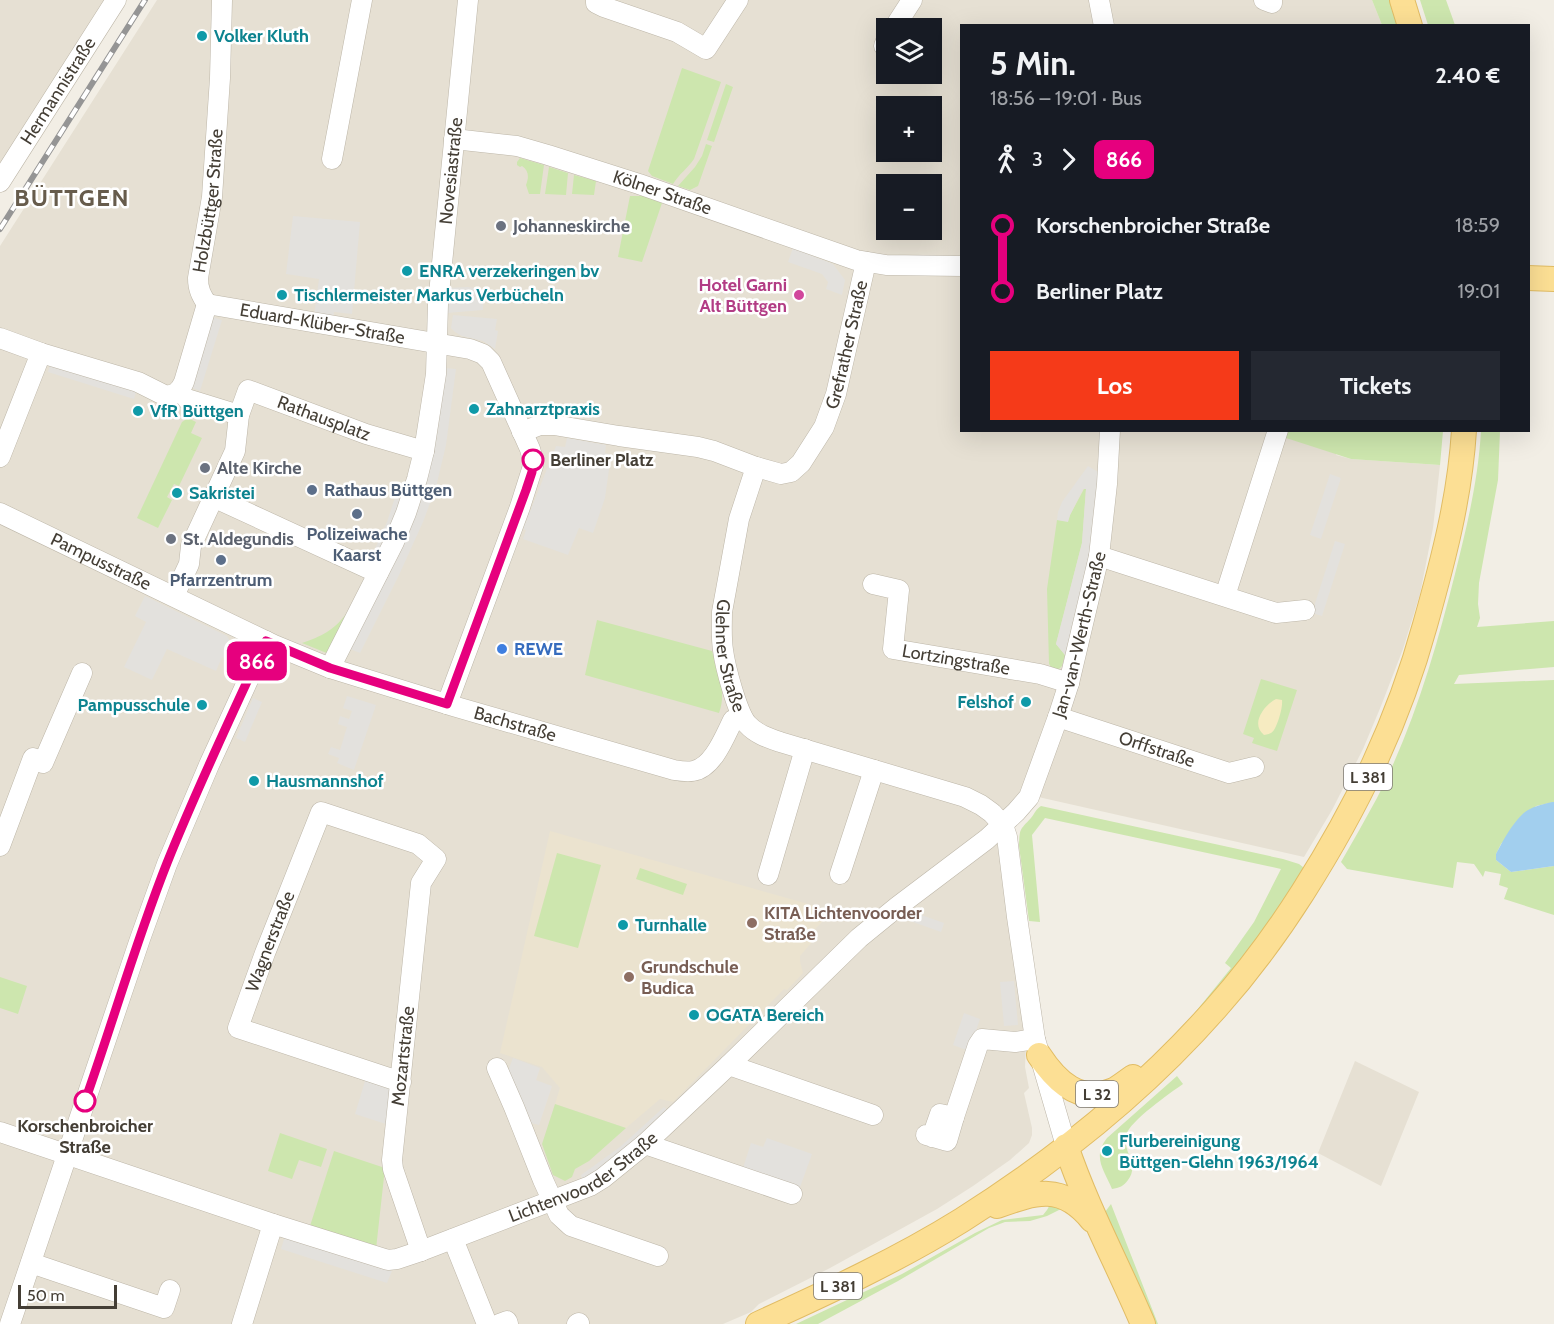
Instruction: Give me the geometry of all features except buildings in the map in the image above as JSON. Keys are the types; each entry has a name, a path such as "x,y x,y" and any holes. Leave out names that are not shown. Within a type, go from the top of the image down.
{"main road":[{"path":"1402,0 1409,24"},
{"path":"1530,278 1554,279"},
{"name":"L 381","path":"758,1324 888,1262 963,1219 1066,1146 1094,1125 1163,1064 1248,971 1319,866 1347,819 1390,729 1408,681 1436,587 1455,505 1464,432"},
{"name":"L 32","path":"1037,1047 1050,1071 1060,1082 1076,1091 1091,1094 1111,1091 1142,1072 1163,1064"},
{"path":"1066,1146 1075,1173 1143,1324"},
{"path":"963,1219 1039,1193 1064,1197 1075,1202 1101,1232"}],"street":[{"name":"Hermannistraße","path":"0,182 116,0"},
{"name":"Holzbüttger Straße","path":"207,304 198,287 198,278 212,197 220,78 222,0"},
{"path":"332,159 362,0"},
{"name":"Novesiastraße","path":"436,343 468,0"},
{"path":"596,0 596,3 604,7 676,32 706,49 738,0"},
{"path":"900,18 912,0"},
{"path":"1099,0 1104,24"},
{"path":"1264,0 1272,3 1272,0"},
{"name":"Kölner Straße","path":"454,140 517,146 548,155 648,186 866,262"},
{"name":"Grefrather Straße","path":"756,467 781,474 791,472 801,463 824,427 838,386 866,262 886,265 960,266"},
{"name":"Eduard-Klüber-Straße","path":"207,304 436,343"},
{"path":"182,396 181,389 207,304"},
{"path":"0,338 138,382 164,396 182,396 239,415"},
{"path":"330,668 406,513 424,451 436,374 436,343 474,350 488,358 532,455 534,466 447,704"},
{"path":"0,457 41,352"},
{"name":"Rathausplatz","path":"174,596 189,564 191,546 235,451 239,415 248,390 366,434 424,451"},
{"path":"522,432 540,425 554,424 698,447 756,467"},
{"name":"Jan-van-Werth-Straße","path":"1003,825 1029,797 1069,683 1099,556 1110,432"},
{"path":"1225,596 1277,432"},
{"name":"Glehner Straße","path":"756,467 739,519 721,628 723,653 742,717 749,726 762,735 965,797 985,808 1003,825"},
{"path":"213,497 378,573"},
{"name":"Pampusstraße","path":"0,513 266,641"},
{"path":"1099,556 1276,613 1305,610"},
{"name":"Lortzingstraße","path":"873,584 900,590 893,650 1040,674 1069,683"},
{"path":"10,1324 136,949 167,864 266,641"},
{"name":"Bachstraße","path":"266,641 330,668 674,770 687,772 705,766 716,752 733,720 742,717"},
{"path":"0,846 33,758 43,763 82,674"},
{"name":"Orffstraße","path":"1058,717 1229,773 1254,767"},
{"path":"768,875 805,749"},
{"path":"840,873 874,770"},
{"name":"Wagnerstraße","path":"401,1082 238,1028 321,812 418,844 436,859"},
{"path":"1003,825 1010,849 1017,917 1037,1047 1066,1146"},
{"name":"Lichtenvoorder Straße","path":"67,1156 384,1260 397,1259 421,1251 590,1186 603,1178 645,1144 859,938 1003,825"},
{"name":"Mozartstraße","path":"421,1251 392,1160 422,883 436,859"},
{"path":"929,1136 947,1141 978,1045 982,1039 1037,1047"},
{"path":"729,1065 873,1115"},
{"path":"497,1068 559,1215 571,1226 658,1256"},
{"path":"0,1132 67,1156"},
{"path":"645,1144 792,1194"},
{"path":"242,1324 273,1224"},
{"path":"453,1239 487,1324"},
{"path":"31,1263 164,1308 170,1290"},
{"path":"499,1324 507,1321 508,1324"}],"shaded area":[{"path":"0,0 106,0 0,167"},
{"path":"157,0 1372,0 1382,24 960,24 960,432 1344,432 1336,455 1351,459 1440,465 1433,528 1420,594 1403,649 1381,706 1363,749 1332,810 1304,857 1025,794 997,841 1026,1045 1025,1067 1029,1088 1024,1093 1032,1128 1029,1143 1010,1160 937,1209 759,1304 751,1312 723,1324 0,1324 0,246"},
{"path":"293,216 360,222 352,314 334,312 333,318 314,315 319,279 286,274"},
{"path":"793,248 833,264 845,280 842,295 826,289 828,282 822,274 788,262"},
{"path":"449,288 483,289 483,310 447,313"},
{"path":"453,315 497,319 495,349 483,341 455,332 451,328"},
{"path":"212,317 222,320 200,391 190,387"},
{"path":"51,362 137,389 134,399 48,372"},
{"path":"445,368 456,369 446,445 436,487 399,575 360,653 350,649 381,587"},
{"path":"567,438 606,445 605,453 611,455 605,498 593,533 579,528 568,555 523,539 526,530 523,529 556,446 565,447"},
{"path":"1088,466 1100,473 1092,545 1065,655 1056,644 1082,543 1086,489 1083,489 1068,522 1057,520 1062,502"},
{"path":"1330,474 1341,478 1321,539 1310,535"},
{"path":"400,482 409,485 377,563 370,560 387,522"},
{"path":"1335,541 1345,544 1322,616 1312,613"},
{"path":"145,596 227,636 237,654 227,659 222,657 216,671 167,649 152,680 124,667 146,622 135,616"},
{"path":"347,696 376,705 354,770 337,763 339,758 328,754 331,747 340,750 347,727 338,724 340,716 349,719 352,711 343,708"},
{"path":"253,698 262,702 245,742 236,738"},
{"name":"Grundschule Budica","path":"550,831 833,911 807,937 812,942 800,956 803,973 787,990 784,989 673,1102 660,1099 626,1128 555,1104 560,1088 542,1067 500,1053"},
{"path":"910,911 944,923 941,932 902,918"},
{"path":"1014,981 1018,1025 1004,1026 1000,982"},
{"path":"964,1013 980,1019 969,1051 953,1045"},
{"path":"513,1058 540,1068 536,1080 552,1086 539,1125 531,1123 508,1071"},
{"path":"1355,1061 1419,1092 1381,1186 1318,1153"},
{"path":"366,1078 393,1087 389,1125 355,1114"},
{"path":"664,1107 671,1113 584,1184 581,1175 620,1147"},
{"path":"767,1138 812,1154 799,1190 742,1171 751,1143 763,1147"},
{"path":"285,1236 392,1271 387,1283 281,1249"}],"green space":[{"path":"1372,0 1392,0 1399,24 1382,24"},
{"path":"1420,0 1446,0 1455,24 1428,24"},
{"path":"682,68 721,82 694,159 673,184 652,176 648,171"},
{"path":"726,84 733,87 714,142 707,140"},
{"path":"706,144 712,146 698,186 690,190 678,186 695,167"},
{"path":"520,158 544,165 540,194 529,194 526,185 527,172 522,166 517,165"},
{"path":"549,167 568,173 566,195 545,194"},
{"path":"574,175 596,181 594,195 572,194"},
{"path":"630,196 645,196 662,203 642,262 618,257"},
{"path":"188,418 196,422 191,433 202,438 179,486 174,484 167,497 172,500 158,528 137,518 182,422"},
{"path":"1284,432 1443,432 1440,465 1351,459 1283,437"},
{"path":"1481,432 1500,432 1498,480 1479,583 1480,618 1477,627 1554,621 1554,667 1459,675 1454,684 1554,680 1554,802 1536,806 1501,844 1496,860 1511,872 1554,866 1554,915 1504,899 1508,888 1499,885 1501,874 1485,871 1483,877 1474,864 1457,862 1453,888 1347,869 1341,862 1390,771 1422,688 1440,631 1464,538 1480,450"},
{"path":"1086,489 1082,543 1056,644 1065,655 1062,666 1058,670 1049,664 1047,589 1057,520 1068,521"},
{"path":"346,614 349,615 329,654 302,643 327,632"},
{"path":"597,620 712,651 722,689 719,713 585,675"},
{"path":"1261,679 1297,690 1277,751 1252,743 1254,738 1243,734"},
{"path":"1041,806 1283,859 1299,864 1308,871 1229,978 1159,1054 1157,1052 1193,1015 1231,968 1225,963 1254,922 1281,869 1045,818 1032,835 1040,922 1029,921 1019,846 1020,836 1022,828"},
{"path":"557,853 601,865 578,948 534,936"},
{"path":"640,868 687,884 683,895 636,879"},
{"path":"0,977 27,986 18,1014 0,1008"},
{"path":"1177,1076 1183,1084 1151,1108 1129,1129 1125,1141 1132,1163 1131,1174 1123,1185 1112,1189 1100,1157 1100,1151 1107,1138"},
{"path":"555,1104 626,1128 589,1161 575,1169 572,1177 565,1181 553,1175 542,1144"},
{"path":"280,1133 327,1149 321,1167 299,1160 292,1179 268,1171"},
{"path":"334,1151 385,1168 376,1249 310,1226"},
{"path":"1052,1201 1063,1208 1030,1221 1005,1222 989,1228 818,1324 796,1324 902,1274 1002,1220 1043,1215"},
{"path":"1111,1204 1158,1324 1149,1324 1105,1212"}],"sand":[{"path":"1276,699 1282,700 1279,720 1270,734 1264,735 1258,726 1258,720 1263,710"}],"water":[{"path":"1554,802 1554,866 1511,872 1496,860 1496,854 1506,836 1518,818 1528,810"}],"railway":[{"path":"0,229 145,0"}],"bus line":[{"name":"866","path":"85,1101 167,864 192,803 266,641 330,668 447,704 526,490 534,466 533,460"}],"place":[{"name":"Volker Kluth","path":"202,36"},
{"name":"Johanneskirche","path":"501,226"},
{"name":"ENRA verzekeringen bv","path":"407,271"},
{"name":"Tischlermeister Markus Verbücheln","path":"282,295"},
{"name":"Hotel Garni Alt Büttgen","path":"799,295"},
{"name":"Zahnarztpraxis","path":"474,409"},
{"name":"VfR Büttgen","path":"138,411"},
{"name":"Berliner Platz","path":"533,460"},
{"name":"Alte Kirche","path":"205,468"},
{"name":"Rathaus Büttgen","path":"312,490"},
{"name":"Sakristei","path":"177,493"},
{"name":"Polizeiwache Kaarst","path":"357,514"},
{"name":"St. Aldegundis","path":"171,539"},
{"name":"Pfarrzentrum","path":"221,560"},
{"name":"REWE","path":"502,649"},
{"name":"Felshof","path":"1026,702"},
{"name":"Pampusschule","path":"202,705"},
{"name":"Hausmannshof","path":"254,781"},
{"name":"KITA Lichtenvoorder Straße","path":"752,923"},
{"name":"Turnhalle","path":"623,925"},
{"name":"Grundschule Budica","path":"629,977"},
{"name":"OGATA Bereich","path":"694,1015"},
{"name":"Korschenbroicher Straße","path":"85,1101"},
{"name":"Flurbereinigung Büttgen-Glehn 1963/1964","path":"1107,1151"}],"district":[{"name":"BÜTTGEN","path":"72,197"}]}
